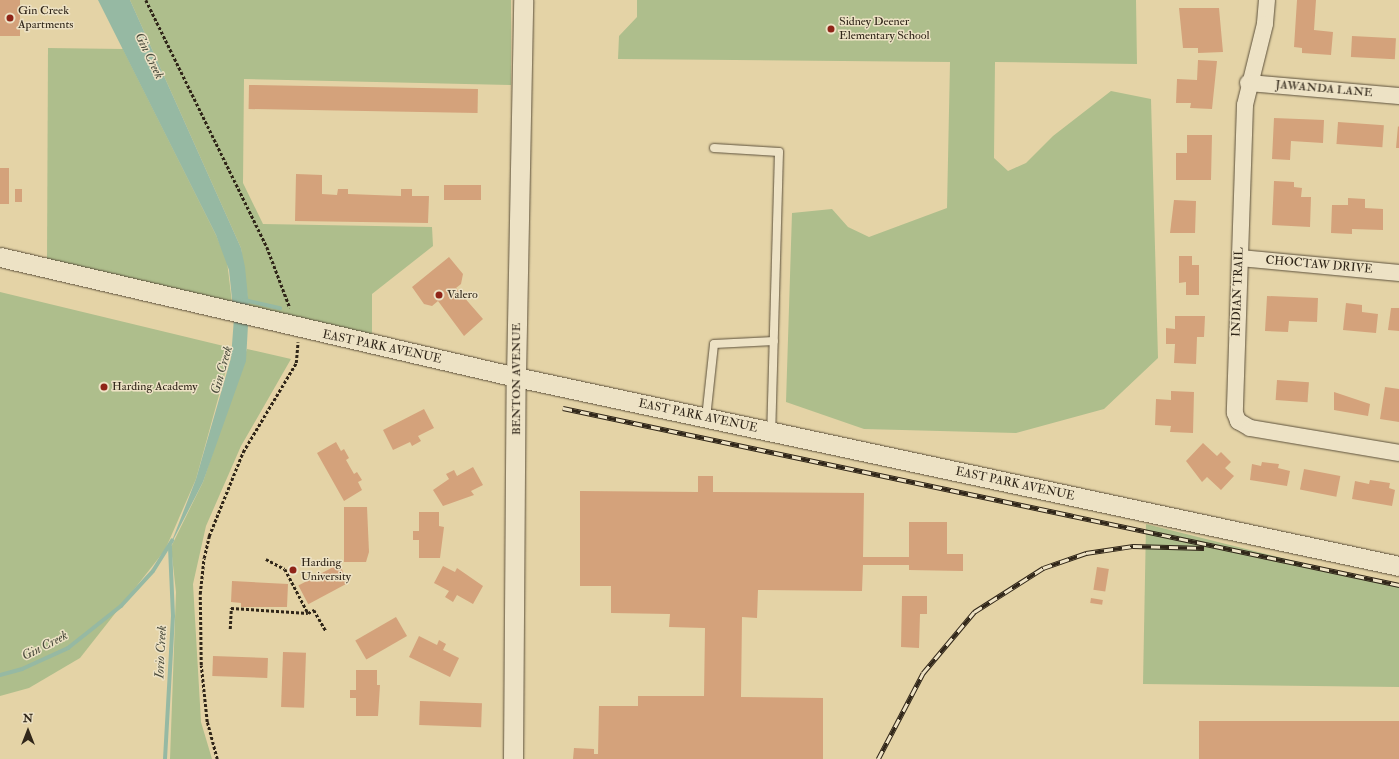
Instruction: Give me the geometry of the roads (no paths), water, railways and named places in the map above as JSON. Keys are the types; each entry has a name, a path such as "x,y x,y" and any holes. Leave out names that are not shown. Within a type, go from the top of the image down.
{"street":[{"name":"BENTON AVENUE","path":"513,759 516,377 523,0"},
{"name":"INDIAN TRAIL","path":"1267,0 1261,43 1248,83 1243,122 1235,403 1238,421 1250,428 1399,453"},
{"name":"JAWANDA LANE","path":"1248,83 1399,96"},
{"name":"EAST PARK AVENUE","path":"0,257 294,328 706,418 1399,566"},
{"name":"CHOCTAW DRIVE","path":"1240,258 1399,273"}],"lane":[{"path":"714,148 779,152 771,432"},
{"path":"706,418 714,344 774,341"}],"water":[{"path":"98,0 130,0 241,248 245,267 249,307 246,361 203,482 170,546 196,479 231,358 234,318 229,270 216,235"}],"waterway":[{"path":"244,300 280,308"},
{"name":"Gin Creek","path":"0,675 22,669 68,648 121,606 153,571 172,541"},
{"name":"Iorio Creek","path":"165,759 173,616 170,546"}],"railway":[{"path":"563,408 1399,585"},
{"path":"878,759 923,673 974,612 1043,568 1086,553 1133,546 1204,548"}],"place":[{"name":"Gin Creek Apartments","path":"10,18"},
{"name":"Sidney Deener Elementary School","path":"831,29"},
{"name":"Valero","path":"439,295"},
{"name":"Harding Academy","path":"104,387"},
{"name":"Harding University","path":"293,570"}]}
